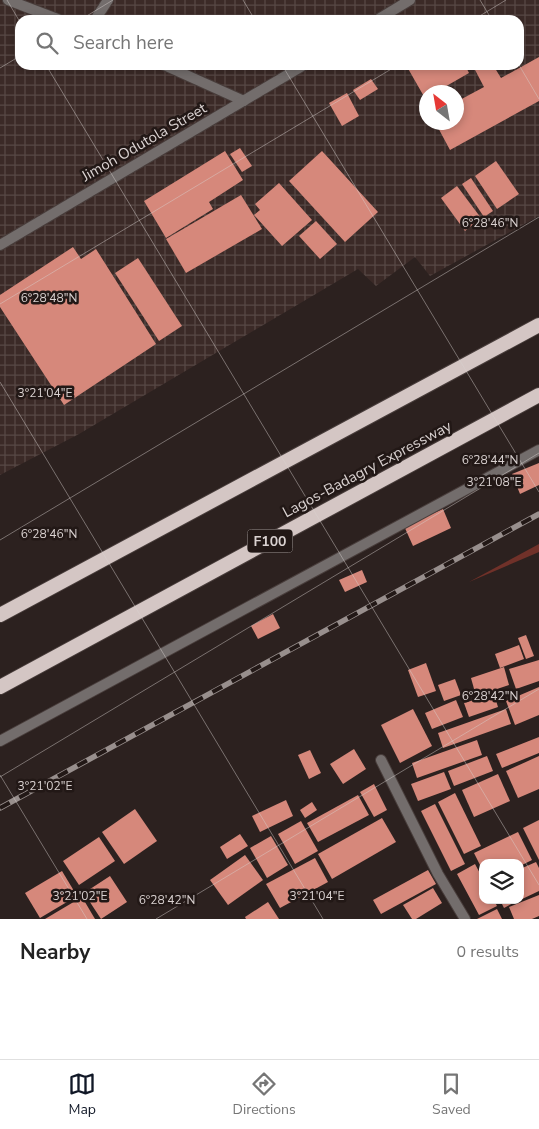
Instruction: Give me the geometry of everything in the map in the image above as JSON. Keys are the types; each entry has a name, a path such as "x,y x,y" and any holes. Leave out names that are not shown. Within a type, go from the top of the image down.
{"highway":[{"path":"0,615 539,326"},
{"name":"Lagos-Badagry Expressway","path":"0,687 539,395"}],"street":[{"path":"8,0 47,15"},
{"path":"98,15 108,0"},
{"path":"385,15 410,0"},
{"path":"175,70 244,101"},
{"name":"Jimoh Odutola Street","path":"0,245 296,70"},
{"path":"0,741 539,450"},
{"path":"381,760 438,874 465,919"}],"shaded area":[{"path":"0,0 539,0 539,216 430,276 415,257 376,286 358,269 79,434 0,475"},
{"path":"539,544 539,552 469,582"}],"building":[{"path":"539,57 539,101 450,150 439,130 464,130 464,98 484,87 475,70 496,70 501,78 515,70 524,70 524,65"},
{"path":"409,70 468,70 469,73 448,85 419,85 419,88"},
{"path":"371,79 378,89 360,100 353,90"},
{"path":"347,93 359,116 342,126 329,103"},
{"path":"240,148 252,166 242,172 230,154"},
{"path":"225,151 243,180 209,202 213,209 166,238 144,201"},
{"path":"322,151 378,212 345,242 289,181"},
{"path":"496,161 519,194 497,209 475,176"},
{"path":"471,178 493,211 484,217 462,184"},
{"path":"279,183 312,220 282,246 254,215 260,210 255,204"},
{"path":"457,186 481,218 465,231 441,198"},
{"path":"241,195 262,229 186,273 166,239"},
{"path":"316,221 337,244 320,259 299,236"},
{"path":"73,247 81,259 96,249 156,344 64,405 0,307 0,295"},
{"path":"138,258 182,326 159,341 115,273"},
{"path":"539,463 539,485 520,494 512,474"},
{"path":"443,509 451,528 413,546 404,526"},
{"path":"362,570 367,582 345,592 339,580"},
{"path":"273,614 280,628 258,639 251,626"},
{"path":"526,635 534,656 526,659 518,638"},
{"path":"519,645 524,659 500,668 495,654"},
{"path":"539,660 539,681 516,689 509,669"},
{"path":"426,663 436,691 418,697 408,670"},
{"path":"504,667 509,685 476,696 471,678"},
{"path":"455,679 461,695 444,701 438,685"},
{"path":"539,687 539,715 515,725 506,701"},
{"path":"494,694 498,707 469,717 464,703"},
{"path":"456,700 463,717 432,729 425,713"},
{"path":"413,709 432,746 400,763 381,725"},
{"path":"506,709 511,724 443,748 438,733"},
{"path":"539,737 539,753 502,768 496,754"},
{"path":"477,740 482,755 417,778 412,763"},
{"path":"354,749 366,769 343,784 330,764"},
{"path":"310,750 321,773 309,779 298,755"},
{"path":"487,756 493,771 454,786 448,771"},
{"path":"539,756 539,789 518,798 506,771"},
{"path":"444,772 451,789 418,801 411,784"},
{"path":"498,774 510,801 474,817 462,790"},
{"path":"374,784 387,810 374,817 360,792"},
{"path":"455,793 481,846 464,854 438,802"},
{"path":"358,795 369,815 318,842 307,823"},
{"path":"286,800 293,816 260,832 252,816"},
{"path":"312,802 317,810 305,818 300,810"},
{"path":"435,804 465,864 451,871 421,811"},
{"path":"135,809 157,841 124,864 102,832"},
{"path":"382,818 396,842 332,879 318,854"},
{"path":"539,820 539,860 523,828"},
{"path":"301,821 318,851 295,864 278,834"},
{"path":"518,832 532,860 524,864 524,859 479,859 479,863 474,853"},
{"path":"240,834 248,846 227,859 220,847"},
{"path":"271,836 288,865 267,878 250,848"},
{"path":"99,837 115,861 79,885 63,861"},
{"path":"245,855 263,880 228,905 210,880"},
{"path":"315,858 328,882 280,908 266,884"},
{"path":"536,862 539,868 539,891 524,898 524,867"},
{"path":"475,864 479,872 479,904 496,904 497,906 479,915 457,874"},
{"path":"428,870 436,884 381,914 373,900"},
{"path":"62,871 77,896 40,918 25,893"},
{"path":"110,876 127,902 101,919 84,893"},
{"path":"433,888 442,903 416,919 412,919 403,905"},
{"path":"539,895 539,916 532,919 514,919 509,907 524,904 524,901"},
{"path":"82,897 95,919 45,919"},
{"path":"268,902 279,919 246,919 245,917"},
{"path":"502,904 512,904 504,908"},
{"path":"497,909 502,919 477,919"}],"railway":[{"path":"0,808 539,514"}]}
